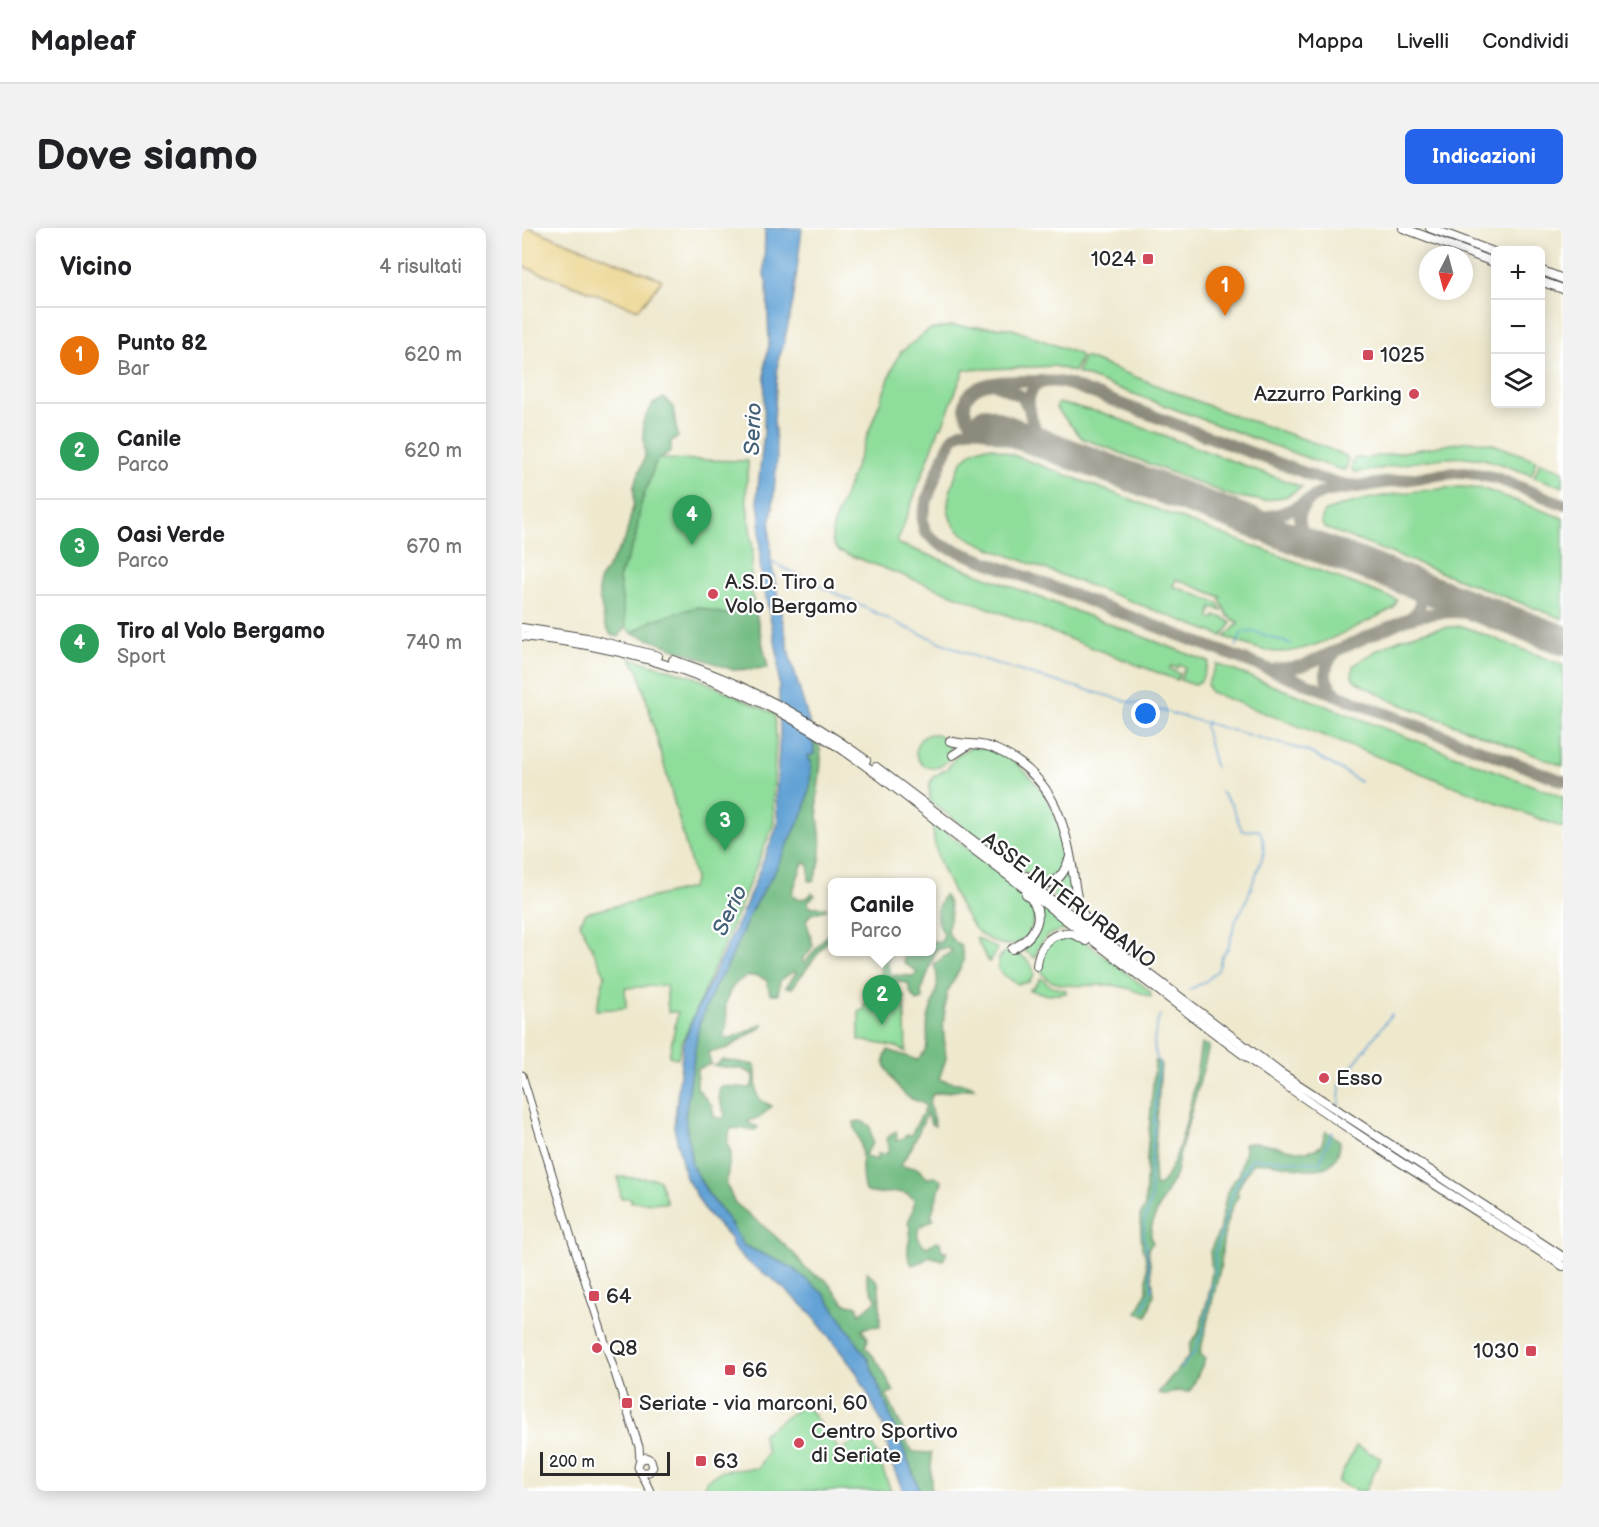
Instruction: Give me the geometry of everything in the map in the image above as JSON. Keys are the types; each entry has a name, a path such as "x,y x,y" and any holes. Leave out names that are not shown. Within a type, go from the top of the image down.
{"highway":[{"path":"1403,228 1491,261"},
{"path":"1430,228 1491,251"},
{"path":"1545,272 1563,279"},
{"path":"1545,283 1563,289"},
{"name":"ASSE INTERURBANO","path":"522,628 603,645 669,664 763,703 816,732 870,769 971,848 1015,877 1271,1065 1328,1105 1563,1257"},
{"name":"ASSE INTERURBANO","path":"522,636 631,648 687,665 770,699 843,743 989,852 1015,877 1127,967 1307,1101 1563,1266"},
{"path":"950,741 967,746 980,745 994,748 1038,779 1060,815 1066,830 1080,910 1089,923 1171,991"},
{"path":"952,755 967,746"},
{"path":"1012,949 1030,936 1037,922 1035,906 1032,900 1014,884 1015,877 1022,873 1033,880 1050,882 1062,876 1070,855"},
{"path":"1036,966 1043,945 1053,936 1064,934 1082,938 1121,967 1127,967"}],"main road":[{"path":"522,1075 570,1234 643,1459 652,1463 647,1483"},
{"path":"643,1459 638,1467 650,1491"},
{"path":"642,1472 651,1471"}],"green space":[{"path":"949,326 1010,328 1079,354 1081,357 1074,372 1055,366 964,370 897,543 1209,662 1201,681 1194,685 1180,680 1185,667 1171,666 1170,669 1180,674 1177,680 836,548 832,538 834,523 896,360 901,352 929,330"},
{"path":"1085,357 1222,411 1346,456 1348,460 1346,469 1326,465 1077,373"},
{"path":"664,398 673,407 678,437 671,441 671,452 657,459 641,504 635,540 619,578 626,627 619,637 611,635 605,624 599,596 599,581 625,540 634,503 634,486 645,457 643,422 653,404"},
{"path":"1058,403 1103,413 1302,487 1287,496 1265,501 1232,496 1082,438 1056,408"},
{"path":"1469,441 1490,443 1536,460 1532,474 1491,461 1463,457 1434,459 1360,472 1354,472 1352,469 1353,460 1357,458"},
{"path":"984,447 992,447 1397,600 1394,608 1307,648 1273,652 1225,637 1239,623 1228,616 1220,600 1221,597 1176,579 1173,586 1218,603 1222,611 1212,607 1209,617 1224,618 1231,623 1222,636 995,550 958,530 950,519 948,507 951,489 960,465 972,452"},
{"path":"657,459 748,461 746,497 753,550 750,588 754,604 728,615 698,607 653,620 632,633 626,627 619,578 635,540 641,501"},
{"path":"1540,462 1563,471 1563,487 1534,477"},
{"path":"1460,487 1484,489 1563,518 1563,619 1325,528 1321,522 1324,512 1339,506 1409,492"},
{"path":"754,604 768,668 733,670 632,633 653,620 698,607 728,615"},
{"path":"1462,626 1563,665 1563,766 1392,701 1355,681 1352,676 1353,666 1365,657 1404,637 1447,627"},
{"path":"630,658 695,677 775,714 774,823 681,1045 678,1058 669,1056 678,1012 668,1012 666,985 625,988 626,1008 596,1010 605,975 580,923 586,913 691,888 695,879 639,672"},
{"path":"1217,664 1563,797 1563,828 1210,692 1207,684"},
{"path":"933,734 945,739 950,751 945,763 933,768 921,763 916,751 921,739"},
{"path":"813,735 820,748 821,757 817,802 821,841 820,859 814,880 809,881 809,866 805,862 802,865 792,894 796,899 807,898 812,893 815,895 808,901 809,907 826,907 826,910 811,914 806,920 813,945 802,959 804,964 828,934 828,940 792,988 786,987 796,973 794,971 780,980 778,994 770,994 767,981 755,976 743,978 733,986 726,1004 727,1024 723,1035 727,1039 732,1038 763,1024 763,1026 726,1049 708,1052 711,1064 697,1069 697,1088 712,1106 714,1117 723,1119 725,1115 719,1096 721,1086 751,1088 754,1079 753,1074 742,1069 714,1066 723,1060 755,1065 758,1097 772,1106 760,1117 748,1121 758,1127 755,1130 733,1128 730,1130 727,1143 731,1153 726,1183 734,1202 774,1235 804,1267 825,1279 844,1303 857,1306 860,1314 877,1300 868,1283 867,1272 878,1282 880,1326 867,1327 862,1330 868,1338 866,1347 879,1364 894,1392 886,1394 907,1443 913,1452 931,1453 931,1491 920,1491 868,1359 791,1267 743,1246 728,1219 709,1195 692,1166 685,1117 699,1024 752,909 774,873 805,809 810,785 811,763 808,756 814,754"},
{"path":"971,747 994,750 1010,759 1026,772 1045,796 1056,815 1065,842 1064,867 1058,875 1047,879 1030,876 930,801 929,785 933,777 948,768 957,755"},
{"path":"932,821 1026,895 1034,913 1031,927 1023,939 1009,945 992,941 977,931 970,922 941,865"},
{"path":"1071,867 1080,916 1038,885 1047,884"},
{"path":"944,895 951,911 947,930 952,939 961,946 964,961 947,993 943,1025 946,1059 939,1079 967,1084 975,1088 933,1094 929,1102 935,1126 931,1124 927,1113 912,1147 900,1166 917,1168 927,1178 936,1177 942,1181 931,1216 934,1219 919,1227 918,1236 927,1247 936,1241 940,1242 942,1251 947,1251 943,1260 929,1256 912,1265 908,1253 910,1229 908,1222 913,1211 914,1200 903,1193 878,1194 865,1191 861,1146 854,1122 861,1121 870,1126 873,1143 865,1154 877,1160 877,1154 887,1154 889,1148 886,1139 896,1131 898,1141 911,1135 926,1107 921,1102 907,1096 899,1088 884,1062 888,1050 917,1060 926,1049 928,1021 937,984 934,964 952,951 948,948 936,949 936,941 941,942 944,934 937,915"},
{"path":"1038,901 1077,930 1056,932 1047,936 1041,943 1035,958 1019,947 1035,931 1035,902"},
{"path":"1061,935 1080,938 1150,991 1151,997 1118,986 1066,985 1047,979 1042,971 1041,957 1046,944"},
{"path":"976,939 998,949 989,962"},
{"path":"1009,951 1022,956 1032,966 1034,975 1029,982 1018,984 998,969 1000,957"},
{"path":"881,956 889,956 888,967 891,975 914,976 917,971 905,964 903,959 905,956 934,956 921,993 923,999 917,1001 911,994 908,983 892,981 880,987"},
{"path":"1041,978 1052,987 1066,990 1066,993 1048,995 1029,990"},
{"path":"886,989 886,994 904,995 906,1052 897,1047 859,1040 859,1011 864,1010 865,994"},
{"path":"1201,1044 1209,1046 1176,1174 1151,1229 1153,1243 1148,1248 1154,1294 1147,1316 1137,1313 1147,1291 1147,1268 1142,1248 1140,1216 1145,1206 1155,1061 1161,1063 1154,1165 1155,1185 1158,1186 1166,1177 1181,1142"},
{"path":"1326,1131 1340,1141 1337,1156 1330,1165 1320,1169 1307,1169 1253,1163 1246,1173 1238,1189 1239,1195 1230,1211 1225,1229 1221,1265 1200,1353 1205,1359 1190,1392 1175,1391 1167,1395 1158,1393 1188,1357 1191,1342 1198,1334 1208,1298 1212,1271 1210,1251 1219,1231 1227,1192 1239,1175 1245,1150 1244,1144 1254,1143 1293,1150 1312,1150 1321,1146"},
{"path":"618,1177 659,1179 667,1203 631,1202 631,1198 621,1198"},
{"name":"Centro Sportivo di Seriate","path":"805,1404 840,1451 868,1432 891,1491 707,1491 706,1481 721,1471 758,1468 767,1453 762,1434"},
{"path":"1356,1446 1381,1458 1365,1491 1357,1491 1338,1482"}],"sand":[{"path":"522,228 530,228 661,279 661,282 639,309 636,309 522,266"}],"water":[{"path":"765,228 802,228 793,302 778,360 774,420 777,456 770,526 771,562 790,657 813,735 814,754 808,756 811,763 810,785 805,809 774,873 752,909 699,1024 685,1117 692,1166 743,1245 791,1267 825,1295 868,1359 920,1491 903,1491 891,1462 883,1425 857,1373 809,1311 774,1280 746,1261 733,1247 730,1238 706,1212 685,1176 674,1127 683,1046 691,1023 745,907 778,824 776,796 780,734 778,656 760,568 760,516 757,497 764,432 765,364 769,345 767,283 764,275"}],"waterway":[{"path":"771,562 907,628 976,657 1029,674 1307,751 1360,782"},
{"path":"1236,647 1242,632 1256,632 1291,644"},
{"path":"1207,721 1205,727 1215,767"},
{"path":"1188,990 1205,982 1218,970 1264,853 1263,838 1259,830 1242,831 1232,805 1221,792"},
{"path":"1339,1105 1340,1082 1392,1014"},
{"path":"1143,1310 1152,1288 1144,1223 1151,1199 1150,1175 1159,1062 1155,1051 1155,1039 1160,1015"},
{"path":"1180,1369 1195,1351 1204,1326 1215,1272 1215,1253 1234,1189 1252,1158 1319,1163 1332,1132"}],"taxiway":[{"path":"1036,443 1002,429 978,427 969,420 965,409 967,398 973,390 983,385 1008,381 1043,381"},
{"path":"1048,444 1039,436 1034,425 1029,397 1032,390 1043,382 1061,382 1321,479 1347,485 1366,486"},
{"path":"997,385 1021,396 1029,408"},
{"path":"984,428 966,430 956,435 936,476 922,520 925,532 939,544 1563,781"},
{"path":"1316,546 1302,530 1300,513 1310,499 1330,491 1465,472 1496,478 1563,504"},
{"path":"1231,514 1251,517 1270,516 1288,511 1306,501"},
{"path":"1411,582 1419,596 1420,605 1411,617"},
{"path":"1276,669 1302,666 1407,619 1433,613 1456,612 1506,619"},
{"path":"1336,652 1329,662 1326,673 1328,684 1336,693"}],"runway":[{"path":"986,422 1563,640"}],"place":[{"name":"1024","path":"1148,259"},
{"name":"Punto 82","path":"1225,316"},
{"name":"1025","path":"1368,355"},
{"name":"Azzurro Parking","path":"1414,394"},
{"name":"Tiro al Volo Bergamo","path":"692,545"},
{"name":"A.S.D. Tiro a Volo Bergamo","path":"713,594"},
{"name":"Oasi Verde","path":"725,851"},
{"name":"Canile","path":"882,1025"},
{"name":"Esso","path":"1324,1078"},
{"name":"64","path":"594,1296"},
{"name":"Q8","path":"597,1348"},
{"name":"1030","path":"1531,1351"},
{"name":"66","path":"730,1370"},
{"name":"Seriate - via marconi, 60","path":"627,1403"},
{"name":"Centro Sportivo di Seriate","path":"799,1443"},
{"name":"63","path":"701,1461"}],"water label":[{"name":"Serio","path":"752,429"},
{"name":"Serio","path":"729,910"}]}
